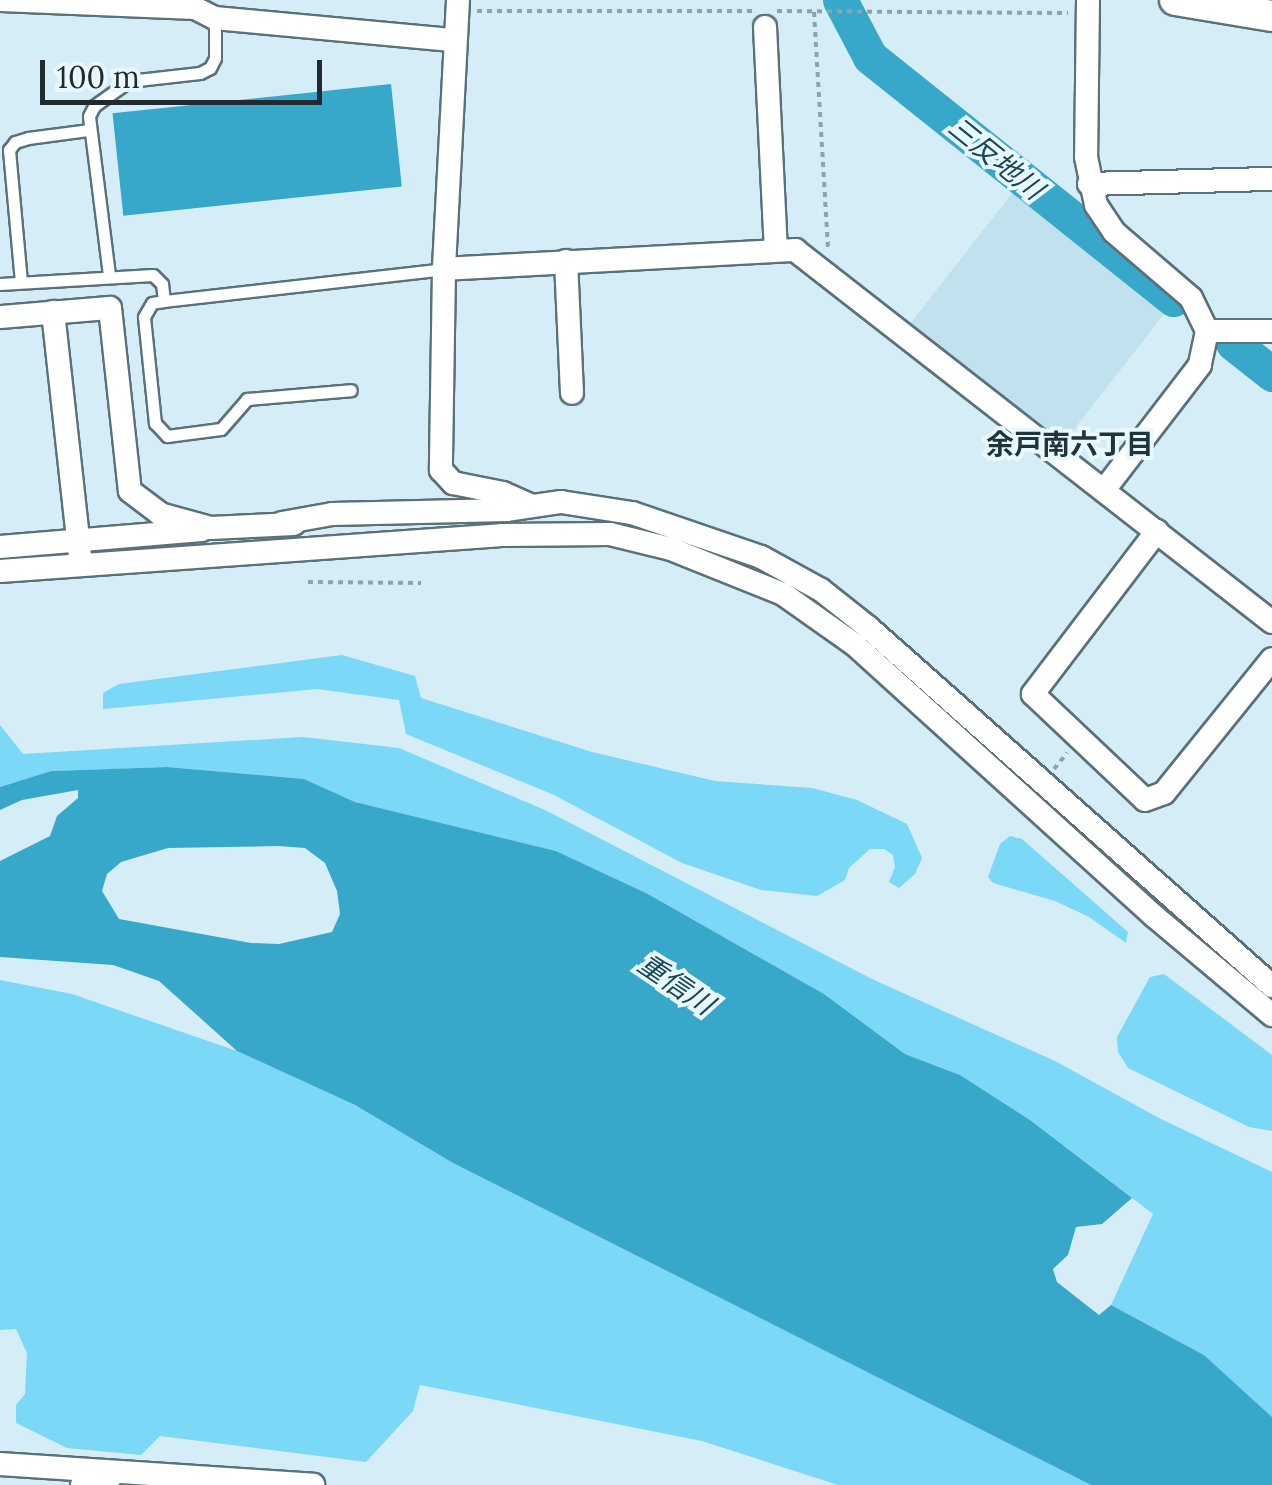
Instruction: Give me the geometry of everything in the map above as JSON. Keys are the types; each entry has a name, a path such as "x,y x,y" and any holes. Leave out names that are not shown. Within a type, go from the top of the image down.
{"main road":[{"path":"1175,0 1272,16"}],"street":[{"path":"1,0 201,9 454,40"},
{"path":"457,5 444,270 440,470 453,483 504,494 610,534 730,569 783,594 854,644 1168,928 1272,1015"},
{"path":"1088,7 1089,184 1103,220 1191,298 1208,330 1200,365 1104,490"},
{"path":"765,27 776,248"},
{"path":"1089,184 1272,179"},
{"path":"444,270 776,248 795,250 1272,622"},
{"path":"566,261 572,393"},
{"path":"0,317 110,308 130,491 160,514 211,528"},
{"path":"54,312 80,553"},
{"path":"1208,330 1272,331"},
{"path":"0,570 211,528 282,523 332,514 578,504 650,518 760,557 821,590 1272,986"},
{"path":"282,523 352,532 374,542"},
{"path":"1156,531 1033,694 1145,800 1164,793 1272,659"},
{"path":"0,547 80,553 610,534"},
{"path":"0,1464 313,1485"},
{"path":"82,1485 106,1482 117,1470"}],"lane":[{"path":"108,276 89,130 94,106 129,80 200,73 210,68 214,58 201,9"},
{"path":"20,282 9,150 15,142 28,138 89,130"},
{"path":"351,390 247,399 222,429 167,436 155,423 144,317 152,303 164,301 444,270"},
{"path":"0,284 153,275 162,284 164,301"}],"path":[{"path":"457,5 814,12 1088,7"},
{"path":"814,12 828,258 821,268"},
{"path":"308,582 421,583"}],"shaded area":[{"path":"1017,187 1170,306 1060,447 907,327"},
{"path":"342,655 415,676 421,698 592,752 715,781 812,788 857,800 907,824 922,858 915,874 899,888 889,882 895,867 893,855 884,849 870,849 849,868 845,880 817,896 761,890 682,863 554,795 406,734 399,700 317,689 103,709 103,693 119,684"},
{"path":"0,725 23,754 303,737 399,748 545,810 874,980 1055,1061 1159,1118 1272,1172 1272,1417 1204,1355 1111,1305 1153,1214 1030,1120 960,1075 905,1054 824,994 648,894 556,851 355,802 304,779 167,767 51,771 0,787"},
{"path":"1010,836 1022,839 1128,932 1126,943 1089,917 1055,901 993,883 988,877 1000,844"},
{"path":"1164,974 1272,1055 1272,1131 1249,1127 1128,1068 1118,1052 1117,1037 1150,977"},
{"path":"0,980 72,994 237,1051 355,1105 453,1163 1091,1485 838,1485 702,1441 420,1385 413,1411 366,1462 160,1436 141,1455 67,1448 16,1423 16,1405 25,1394 27,1353 16,1329 0,1330"}],"water":[{"path":"391,84 402,186 123,216 113,113"},
{"name":"重信川","path":"167,767 304,779 355,802 556,851 648,894 824,994 905,1054 960,1075 1030,1120 1132,1198 1102,1224 1076,1227 1068,1255 1053,1269 1057,1282 1099,1315 1111,1305 1204,1355 1272,1417 1272,1485 1091,1485 453,1163 355,1105 237,1051 159,981 113,965 0,957 0,861 50,836 57,816 78,798 78,790 22,800 0,810 0,787 51,771","holes":["168,848 305,848 325,863 337,891 340,914 332,932 279,944 251,943 119,919 102,891 107,874 121,862"]}],"waterway":[{"name":"三反地川","path":"840,0 870,57 1173,299"},
{"name":"三反地川","path":"1233,343 1272,374"}],"district":[{"name":"余戸南六丁目","path":"1070,444"}]}
